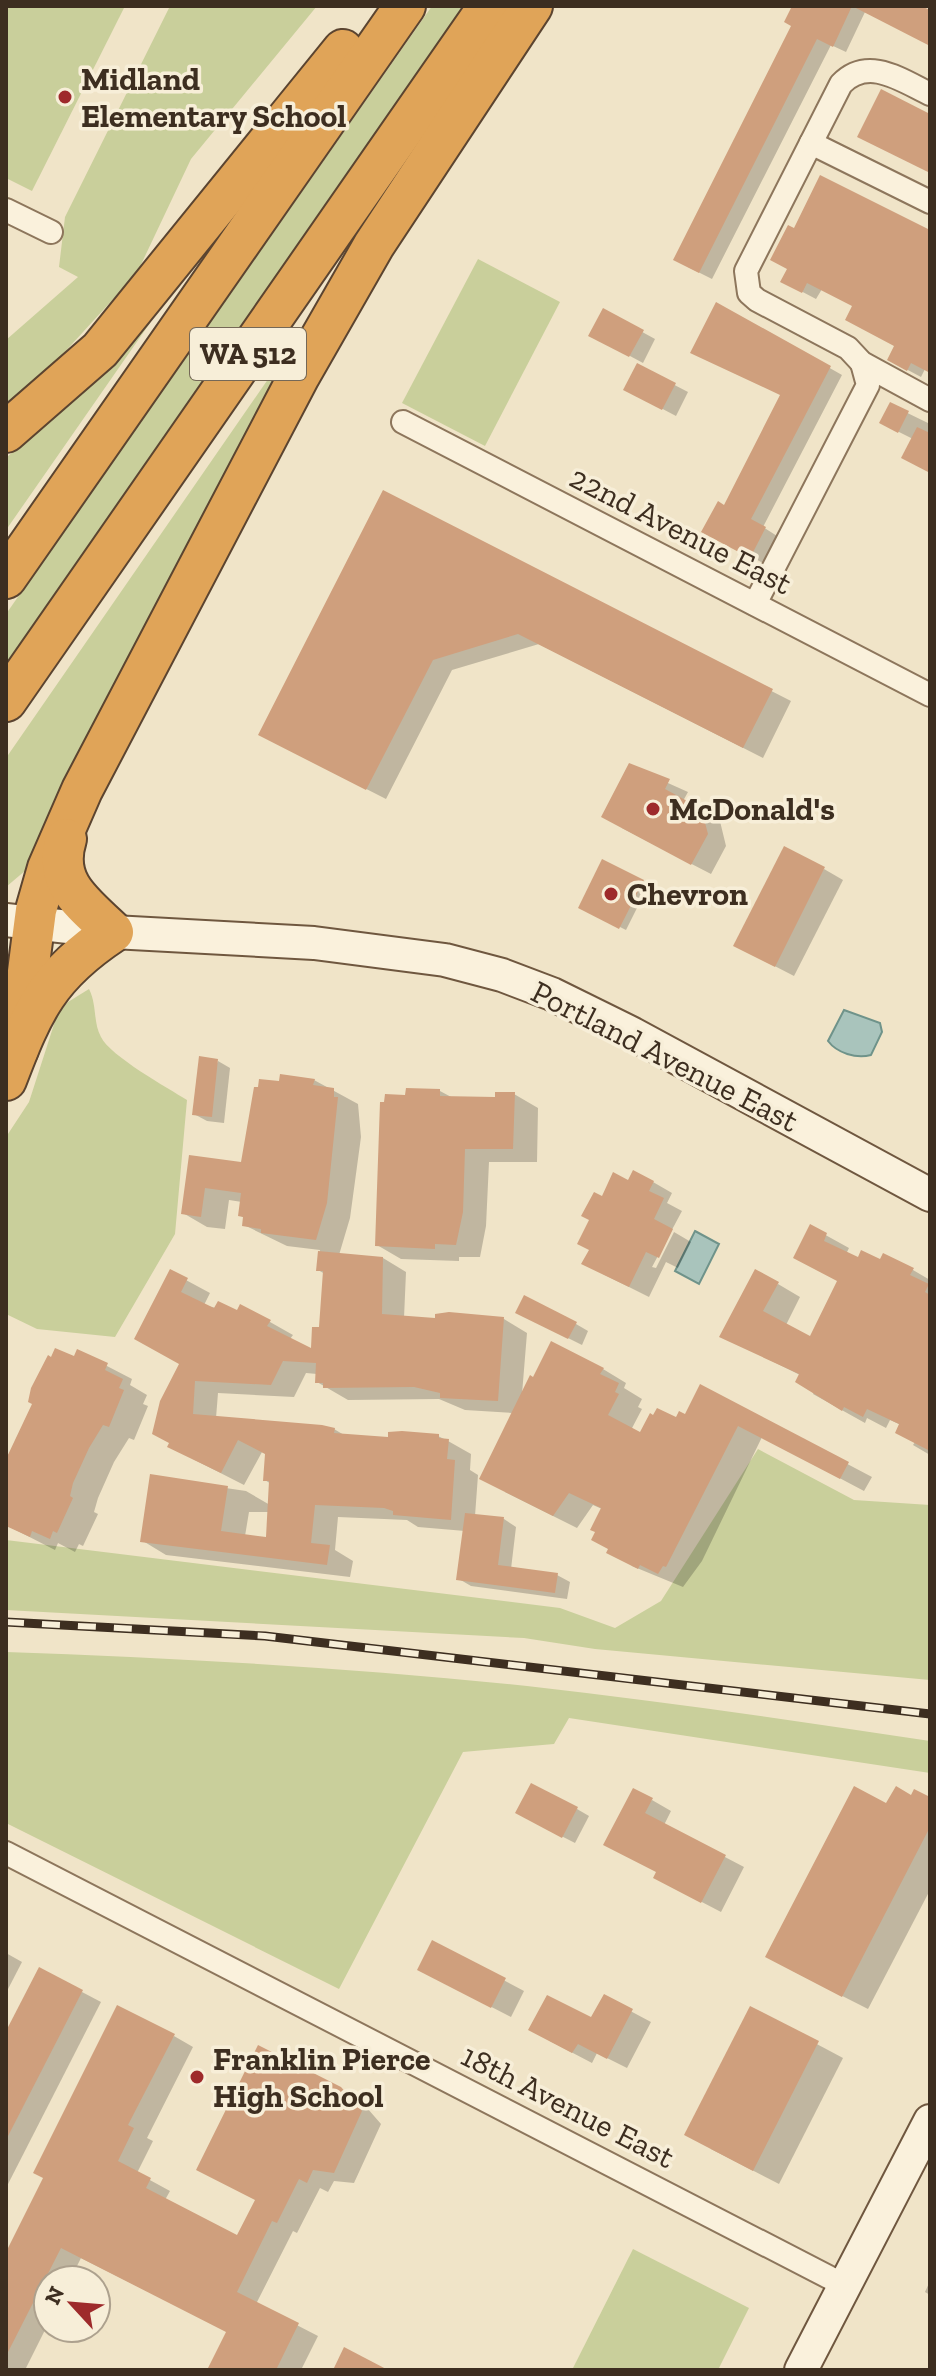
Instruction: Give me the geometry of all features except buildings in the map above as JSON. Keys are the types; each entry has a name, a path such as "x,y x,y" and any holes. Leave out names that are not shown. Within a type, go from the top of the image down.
{"highway":[{"path":"6,432 100,350 378,6"},
{"name":"WA 512","path":"6,578 405,6"},
{"name":"WA 512","path":"6,701 489,6"},
{"path":"12,1065 29,982 20,921 48,868 82,790 299,376 374,245 532,6"},
{"path":"12,1065 50,984 75,959 113,932 75,898 62,869 62,854 82,790"}],"main road":[{"name":"Portland Avenue East","path":"20,921 113,932 314,943 445,960 502,975 552,994 633,1034 930,1195"},
{"path":"801,2370 930,2121"}],"street":[{"path":"930,94 885,72 868,70 849,76 841,84 746,271 749,293 757,300 848,348 862,363 930,400"},
{"path":"811,143 930,202"},
{"path":"6,210 51,232"},
{"path":"755,604 868,385 862,363"},
{"name":"22nd Avenue East","path":"403,422 930,695"},
{"name":"18th Avenue East","path":"6,1853 844,2285"}],"green space":[{"path":"6,6 125,6 32,191 6,178"},
{"path":"170,6 317,6 191,159 137,273 62,355 6,406 6,340 78,277 59,267 65,217"},
{"path":"432,6 467,6 6,667 6,614"},
{"path":"478,259 560,302 485,446 402,403"},
{"path":"152,315 150,323 6,530 6,458 52,417"},
{"path":"302,330 291,357 155,611 26,870 6,887 6,758"},
{"path":"89,989 99,1032 106,1045 140,1071 187,1100 175,1234 115,1337 37,1329 6,1314 6,1137 29,1102 57,1015 68,1002"},
{"path":"758,1449 854,1500 930,1505 930,1680 595,1649 524,1638 6,1610 6,1540 560,1608 615,1628 661,1601"},
{"path":"6,1652 332,1669 628,1698 930,1741 930,1773 569,1718 554,1744 463,1752 339,1989 6,1823"},
{"path":"633,2249 749,2308 718,2370 572,2370"}],"water":[{"path":"844,1010 880,1023 882,1032 871,1055 847,1054 828,1041"},
{"path":"695,1231 719,1244 699,1284 675,1271"}],"railway":[{"path":"6,1622 265,1636 930,1714"}],"place":[{"name":"Midland Elementary School","path":"65,97"},
{"name":"McDonald's","path":"653,809"},
{"name":"Chevron","path":"611,894"},
{"name":"Franklin Pierce High School","path":"197,2077"}]}
